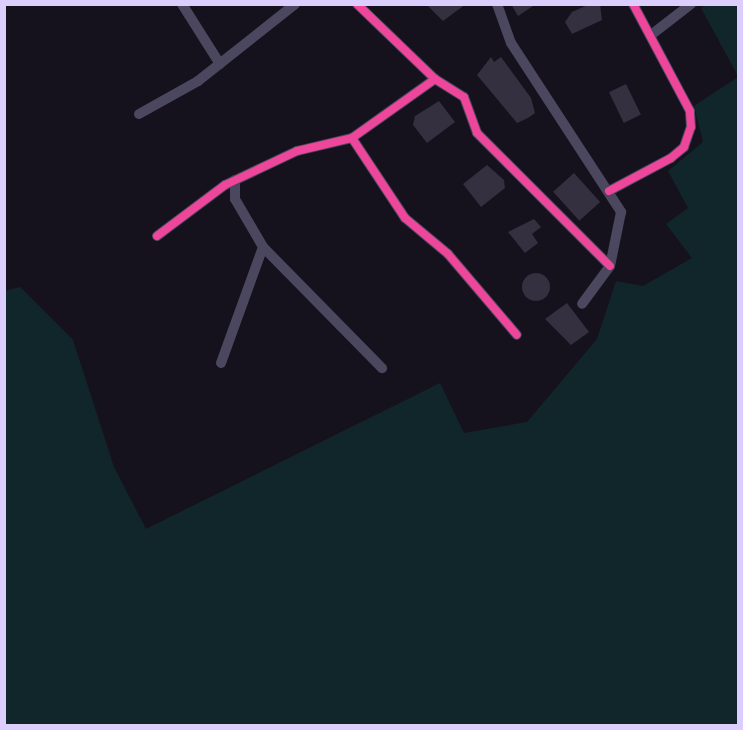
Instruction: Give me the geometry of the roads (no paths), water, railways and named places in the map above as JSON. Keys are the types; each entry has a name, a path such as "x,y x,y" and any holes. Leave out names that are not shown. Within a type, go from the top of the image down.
{"street":[{"path":"182,4 220,64"},
{"path":"139,114 220,64 295,4"},
{"path":"357,4 435,79 464,97 477,133 610,266"},
{"path":"497,4 511,43 566,124 581,157 609,191 621,219 610,266 582,304"},
{"path":"609,191 671,158 690,138 690,111 633,4"},
{"path":"651,35 691,4"},
{"path":"157,236 235,180 297,151 352,138 435,79"},
{"path":"352,138 405,218 456,262 517,335"},
{"path":"235,180 235,199 263,247 382,368"},
{"path":"221,363 263,247"}]}
